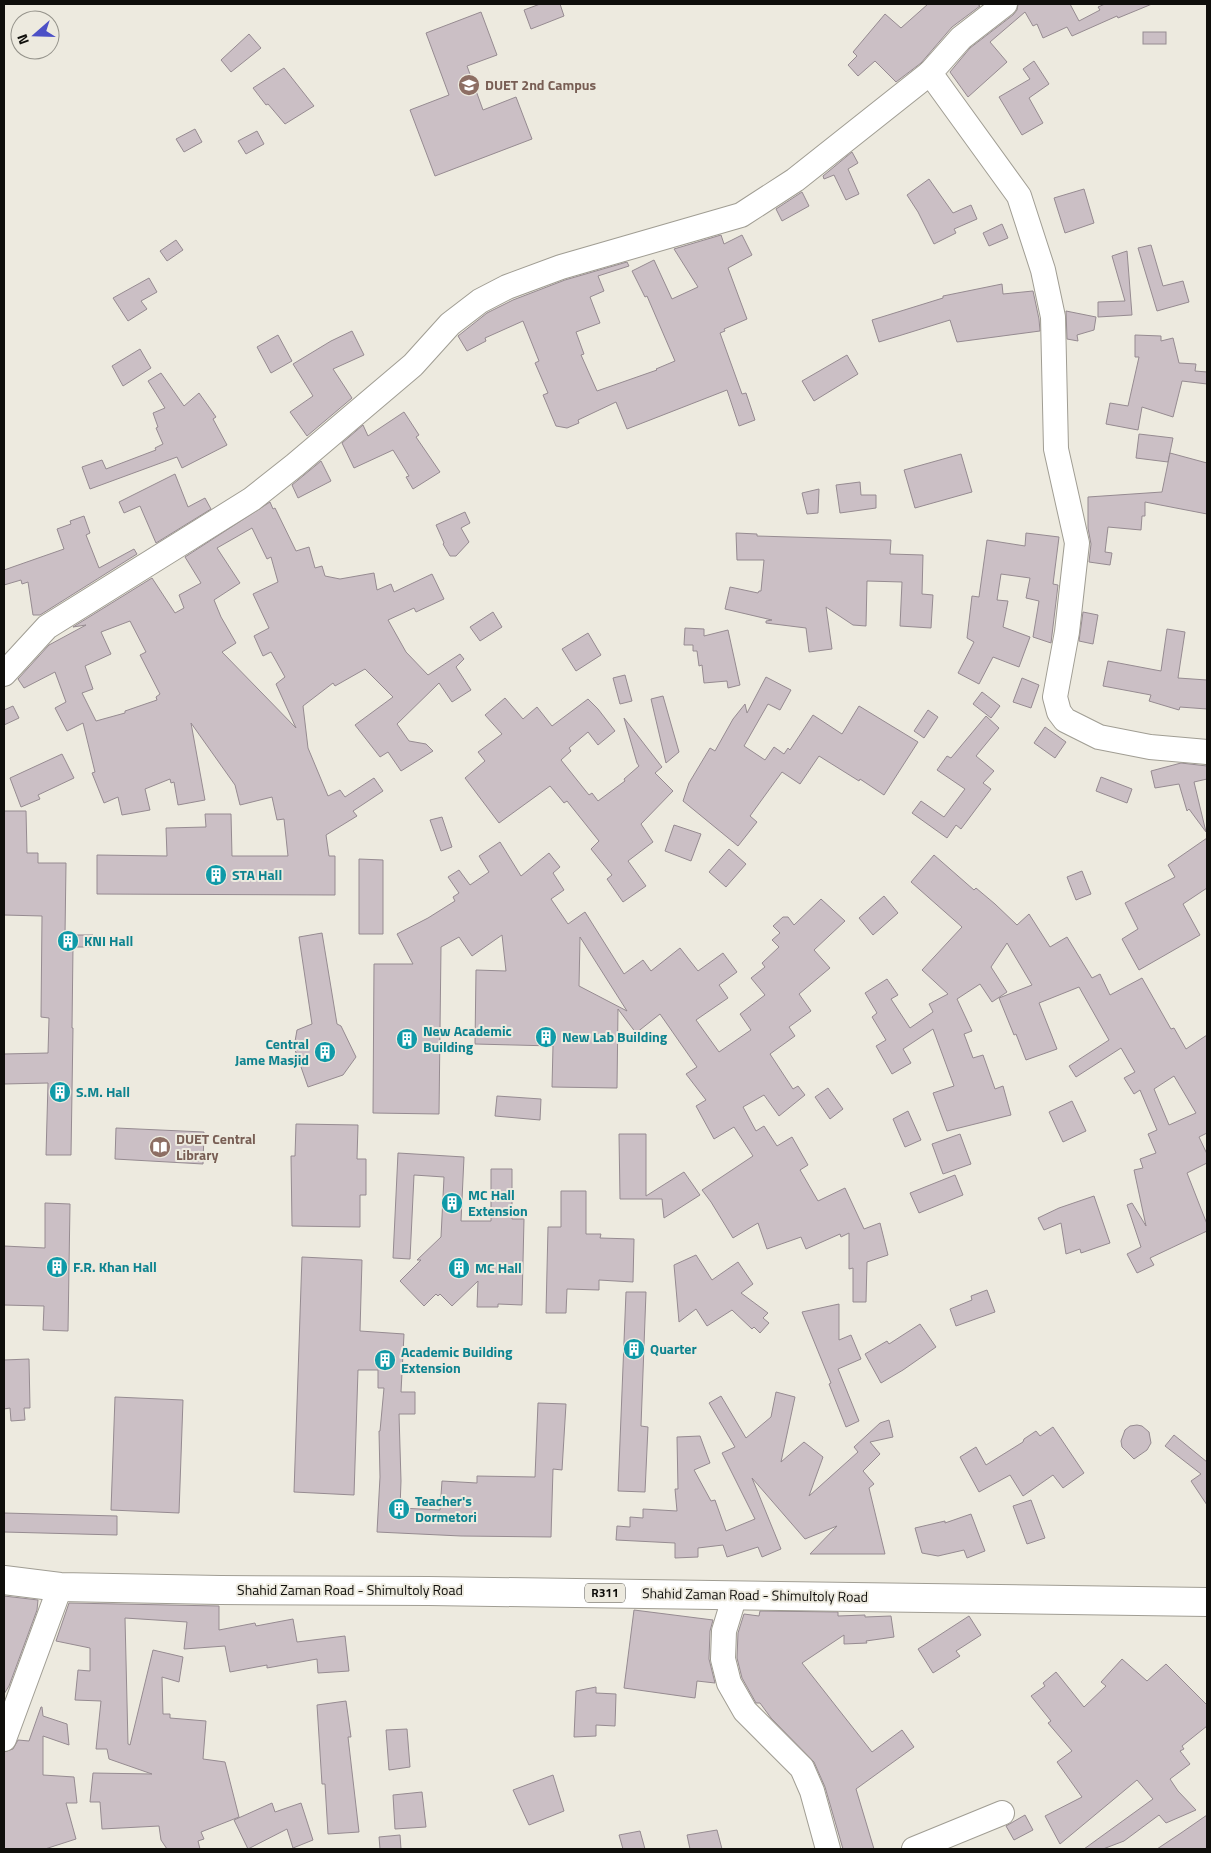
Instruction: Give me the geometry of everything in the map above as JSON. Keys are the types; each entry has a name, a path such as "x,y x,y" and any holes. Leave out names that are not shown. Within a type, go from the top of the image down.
{"main road":[{"name":"Shahid Zaman Road - Shimultoly Road","path":"4,1580 60,1586 1207,1602"}],"street":[{"path":"4,674 48,627 252,498 295,465 413,365 450,324 480,301 507,287 561,267 741,215 795,180 930,73 961,38 1005,4"},
{"path":"930,73 1019,196 1043,270 1053,317 1056,449 1078,543 1067,632 1055,698 1059,712 1065,720 1099,737 1150,747 1207,752"},
{"path":"4,1739 60,1586"},
{"path":"735,1595 724,1631 723,1659 729,1683 745,1712 802,1768 812,1791 828,1849"},
{"path":"914,1849 1002,1813"}],"building":[{"path":"540,4 560,4 564,16 531,29 524,10"},
{"path":"928,4 977,4 980,6 952,27 921,63 896,82 875,61 858,76 848,65 857,56 853,52 885,14 901,28"},
{"path":"1018,4 1070,4 1079,21 1100,10 1098,7 1105,4 1152,4 1118,18 1117,16 1072,36 1067,27 1043,38 1037,24 1033,26 1025,12 990,42 1007,62 968,97 950,72 970,48 1013,15 1017,10"},
{"path":"481,12 497,55 467,66 483,110 516,97 532,139 435,176 410,110 449,95 426,33"},
{"path":"1143,32 1166,32 1166,44 1143,44"},
{"path":"249,34 261,48 231,72 221,60"},
{"path":"1034,61 1049,84 1029,98 1043,123 1022,135 999,97 1030,79 1023,69"},
{"path":"284,68 314,106 285,124 268,104 266,105 253,88"},
{"path":"195,129 202,142 184,152 176,139"},
{"path":"257,131 264,144 246,154 238,141"},
{"path":"852,152 858,163 848,169 859,194 846,200 834,175 824,179 823,176"},
{"path":"929,179 953,213 971,205 977,219 954,229 956,233 934,244 907,195"},
{"path":"1084,189 1094,223 1065,233 1054,198"},
{"path":"802,192 809,206 782,221 776,209"},
{"path":"1002,224 1008,238 989,246 983,233"},
{"path":"721,235 724,244 742,235 752,255 728,268 747,319 724,329 725,331 720,333 742,394 746,393 755,420 739,426 727,390 627,429 616,402 578,420 579,423 567,428 556,426 543,395 548,393 535,363 539,361 523,321 485,338 486,341 467,351 458,336 487,313 513,300 565,280 627,262 629,266 598,276 604,291 590,297 600,323 576,332 584,354 581,355 597,391 657,370 675,361 647,296 645,297 632,271 654,260 672,299 698,287 674,249"},
{"path":"176,240 183,250 167,261 160,251"},
{"path":"1151,245 1163,286 1183,281 1189,302 1157,311 1138,248"},
{"path":"1127,251 1132,315 1098,317 1098,302 1125,301 1112,256"},
{"path":"149,278 157,292 141,301 147,309 128,321 113,298"},
{"path":"1002,284 1003,294 1033,291 1040,331 957,342 950,320 879,342 872,320 943,298 943,296"},
{"path":"1066,311 1096,317 1094,330 1077,335 1078,341 1067,339"},
{"path":"352,331 364,355 333,369 352,398 307,436 290,412 313,396 293,364 331,341"},
{"path":"278,335 292,361 271,373 257,347"},
{"path":"1135,335 1161,336 1161,341 1173,338 1179,363 1196,364 1195,371 1207,372 1207,384 1182,381 1173,417 1142,407 1138,430 1106,424 1110,403 1128,406 1139,357 1135,357"},
{"path":"140,349 151,368 123,386 112,366"},
{"path":"847,355 858,374 814,401 802,381"},
{"path":"161,373 184,406 199,393 216,417 213,419 227,445 182,468 177,457 90,489 82,467 102,460 106,469 156,450 155,448 163,444 156,428 158,427 153,413 165,408 148,381"},
{"path":"404,412 419,435 416,437 440,472 413,489 406,477 409,476 393,450 354,468 342,443 363,425 368,436"},
{"path":"1139,434 1173,438 1168,462 1136,458"},
{"path":"1170,453 1207,463 1207,514 1145,502 1145,516 1142,516 1141,530 1108,527 1105,552 1112,553 1110,565 1089,562 1091,544 1088,528 1088,497 1162,492"},
{"path":"961,454 972,492 915,508 904,470"},
{"path":"321,461 331,481 298,498 292,485"},
{"path":"175,474 188,507 205,498 211,509 156,543 140,506 124,513 119,502"},
{"path":"860,482 861,495 876,495 876,508 840,513 836,485"},
{"path":"819,489 818,513 807,514 802,493"},
{"path":"270,502 273,509 275,508 296,551 309,547 315,568 322,566 325,576 340,579 374,573 377,590 391,584 394,592 432,574 444,599 416,612 414,608 388,620 406,652 428,675 460,654 464,659 456,667 471,690 452,702 439,683 397,724 409,741 426,744 433,751 401,771 388,752 380,757 355,725 393,697 365,669 335,686 333,683 303,706 308,748 328,796 340,790 345,797 374,778 383,791 353,811 357,816 326,835 329,856 335,856 335,895 97,894 97,855 167,856 166,828 206,827 205,814 231,814 232,856 288,856 284,819 277,820 272,797 240,805 235,785 191,723 205,800 178,805 174,782 171,783 170,779 145,789 150,810 122,815 118,797 104,803 92,773 95,772 83,723 67,731 55,708 66,702 55,672 24,688 18,679 49,645 86,625 73,627 152,578 175,613 184,608 179,595 201,583 185,557","holes":["252,528 267,559 271,557 278,582 253,594 269,628 254,636 263,656 271,652 285,677 276,684 296,728 222,652 236,643 221,617 214,600 240,583 217,548","130,621 146,652 140,655 160,694 156,697 157,700 125,711 125,713 96,721 82,693 93,689 85,666 111,654 101,632"]},
{"path":"465,512 470,523 461,528 469,542 456,556 450,556 436,525"},
{"path":"84,516 90,533 86,535 99,568 134,549 137,554 40,615 33,615 28,582 22,584 21,580 4,585 4,570 64,549 57,529 71,524 70,521"},
{"path":"736,533 757,534 757,536 891,540 890,554 923,555 922,594 933,595 931,628 900,626 902,582 867,581 866,626 853,625 826,607 832,649 809,652 806,628 766,623 766,621 772,620 725,609 730,587 758,593 761,591 764,560 737,560"},
{"path":"1026,533 1059,537 1053,584 1058,585 1051,643 1033,637 1039,601 1026,598 1030,578 1001,574 997,600 1008,601 1003,627 1030,637 1019,667 993,657 979,684 958,673 974,642 967,638 972,596 979,597 987,540 1025,546"},
{"path":"493,612 502,627 480,641 470,627"},
{"path":"1083,612 1098,615 1093,644 1079,641"},
{"path":"685,628 704,629 704,636 728,630 740,685 728,688 727,681 704,683 702,665 699,666 697,651 693,651 693,645 684,645"},
{"path":"1167,629 1185,632 1178,678 1207,680 1207,709 1180,707 1179,710 1149,701 1151,695 1103,686 1108,661 1161,671"},
{"path":"588,633 601,655 576,671 562,649"},
{"path":"625,675 632,701 620,704 613,678"},
{"path":"766,677 791,690 780,710 768,704 744,746 765,760 774,747 784,754 788,748 790,750 813,715 842,734 859,706 918,742 884,795 819,756 800,784 782,772 750,816 757,822 738,846 683,801 689,783 710,748 715,751 733,719 745,704 747,713"},
{"path":"1022,678 1039,685 1031,708 1013,702"},
{"path":"982,692 1000,706 991,718 973,704"},
{"path":"663,696 679,752 666,763 651,699"},
{"path":"505,698 523,719 537,707 552,726 588,699 598,709 615,731 598,745 588,732 569,748 571,751 561,760 589,795 592,793 598,801 625,781 624,779 639,766 624,718 662,767 655,773 673,791 641,824 653,842 628,861 646,886 623,902 607,879 612,875 591,849 599,841 567,801 564,803 550,786 499,823 465,778 485,761 478,752 502,734 485,715"},
{"path":"13,706 19,718 4,725 4,710"},
{"path":"928,710 938,717 924,738 914,731"},
{"path":"986,716 999,728 976,756 994,771 983,783 991,789 961,829 956,825 947,838 912,813 921,801 944,817 965,789 937,770 947,756 951,758"},
{"path":"1045,727 1066,742 1055,758 1034,743"},
{"path":"62,754 74,778 38,795 40,799 21,807 10,778"},
{"path":"1181,763 1207,766 1207,779 1194,782 1206,832 1189,809 1187,811 1179,784 1155,788 1151,771"},
{"path":"1101,777 1132,789 1127,803 1096,791"},
{"path":"4,811 26,811 27,853 38,853 38,863 66,863 65,935 93,935 93,947 73,947 71,1155 46,1155 48,1083 4,1084 4,1054 48,1053 49,1018 41,1017 42,916 4,915"},
{"path":"442,817 452,847 441,851 430,820"},
{"path":"674,825 701,834 691,861 665,851"},
{"path":"1207,838 1207,888 1183,904 1200,935 1139,970 1122,939 1138,929 1125,903 1175,877 1168,865"},
{"path":"500,842 521,876 549,853 560,867 553,873 564,890 551,899 568,924 585,912 624,974 643,960 651,971 680,948 698,971 723,953 737,972 719,985 728,998 696,1020 719,1052 751,1030 740,1014 765,995 751,978 765,967 762,963 779,947 772,940 780,933 773,926 783,917 788,917 794,925 821,899 845,921 814,950 830,968 799,994 811,1011 789,1027 795,1036 770,1054 793,1089 798,1086 805,1095 779,1116 764,1095 743,1107 756,1131 764,1126 777,1146 792,1137 808,1165 800,1170 818,1201 845,1188 864,1229 880,1223 888,1255 867,1262 866,1302 853,1302 853,1268 849,1269 849,1233 841,1237 840,1234 806,1249 801,1237 767,1249 758,1223 733,1238 702,1190 753,1156 734,1127 714,1139 696,1106 706,1100 686,1074 697,1067 660,1014 636,1033 618,1009 617,1088 552,1087 553,1046 475,1044 476,970 506,971 502,935 472,956 459,937 441,947 439,1114 373,1113 374,964 413,964 397,934 455,901 453,897 459,893 448,877 459,870 470,885 489,872 479,856","holes":["580,937 627,1011 579,986"]},
{"path":"729,849 746,864 726,887 709,872"},
{"path":"934,855 974,890 976,888 995,904 1017,925 1029,914 1050,947 1067,937 1092,978 1100,974 1110,995 1142,978 1171,1029 1174,1028 1186,1049 1207,1035 1207,1133 1199,1137 1207,1154 1207,1163 1187,1173 1207,1224 1207,1231 1150,1258 1154,1265 1137,1273 1127,1254 1141,1247 1127,1205 1132,1203 1146,1226 1134,1170 1143,1168 1140,1159 1156,1153 1148,1134 1157,1130 1140,1090 1134,1094 1124,1078 1135,1072 1121,1048 1076,1077 1069,1066 1109,1040 1079,987 1039,1003 1057,1049 1026,1060 999,998 1032,985 1007,943 991,967 1007,992 992,1002 980,984 957,999 972,1031 964,1034 973,1058 983,1055 995,1089 1003,1086 1011,1115 947,1131 933,1093 954,1086 933,1029 903,1049 911,1063 892,1074 876,1046 886,1040 872,1017 877,1013 865,993 887,979 898,995 891,999 910,1028 933,1012 929,1004 948,994 922,970 962,927 911,882","holes":["1174,1076 1196,1113 1169,1125 1154,1089"]},
{"path":"359,859 383,860 383,934 359,934"},
{"path":"1082,871 1091,894 1076,900 1067,877"},
{"path":"884,896 898,913 873,935 859,918"},
{"path":"322,933 337,1024 341,1026 356,1057 343,1075 308,1087 294,1047 297,1030 312,1024 299,937"},
{"path":"828,1088 843,1109 830,1119 815,1097"},
{"path":"497,1096 541,1099 540,1120 495,1116"},
{"path":"1072,1101 1086,1131 1063,1142 1049,1112"},
{"path":"908,1111 921,1140 905,1147 893,1119"},
{"path":"296,1124 358,1125 357,1159 366,1159 366,1195 360,1195 360,1227 292,1226 291,1156 295,1156"},
{"path":"116,1128 204,1132 203,1164 115,1159"},
{"path":"619,1134 646,1134 646,1196 684,1172 700,1195 664,1218 662,1199 620,1199"},
{"path":"960,1134 971,1164 943,1174 932,1144"},
{"path":"398,1153 464,1157 461,1221 491,1221 491,1169 512,1169 512,1219 524,1219 522,1305 498,1304 498,1307 477,1307 478,1281 452,1306 440,1294 438,1296 436,1294 424,1306 400,1281 421,1260 417,1260 441,1237 444,1177 414,1175 410,1259 393,1258"},
{"path":"955,1175 963,1195 919,1213 910,1193"},
{"path":"561,1191 586,1191 586,1234 601,1234 600,1238 634,1239 633,1282 599,1280 599,1290 567,1289 566,1313 546,1313 548,1227 561,1227"},
{"path":"1094,1196 1110,1243 1081,1253 1080,1249 1066,1254 1061,1223 1044,1230 1038,1218 1059,1208"},
{"path":"45,1203 70,1204 68,1331 43,1330 44,1306 4,1305 4,1246 45,1248"},
{"path":"696,1255 712,1280 738,1262 753,1284 741,1293 768,1313 763,1318 769,1323 760,1333 754,1327 752,1329 732,1310 707,1326 696,1309 679,1322 674,1265"},
{"path":"302,1257 362,1260 360,1331 404,1334 401,1392 415,1392 415,1414 399,1414 400,1508 440,1510 442,1481 477,1483 477,1476 535,1477 538,1403 566,1404 562,1470 553,1469 551,1537 461,1536 377,1532 380,1477 379,1431 384,1388 378,1388 378,1370 358,1370 354,1495 294,1492"},
{"path":"987,1290 995,1312 956,1326 950,1309 972,1300 971,1296"},
{"path":"626,1292 646,1292 641,1426 648,1427 645,1492 618,1491"},
{"path":"839,1304 839,1340 851,1335 861,1359 838,1369 859,1421 846,1427 829,1384 831,1383 802,1312"},
{"path":"920,1324 936,1347 881,1383 865,1354 887,1341 889,1344"},
{"path":"29,1359 30,1408 24,1408 25,1420 11,1421 10,1408 4,1409 4,1360"},
{"path":"776,1392 795,1397 781,1462 804,1442 823,1457 809,1496 858,1452 854,1447 880,1423 889,1420 893,1437 870,1442 880,1454 863,1471 874,1484 869,1488 885,1554 810,1554 837,1526 805,1539 752,1478 781,1549 762,1557 758,1547 727,1557 723,1545 698,1548 698,1557 675,1558 675,1543 616,1540 617,1526 630,1527 630,1517 643,1518 643,1509 677,1511 675,1489 678,1489 677,1437 700,1436 710,1463 694,1470 711,1501 715,1500 726,1531 755,1519 722,1453 735,1447 709,1403 721,1396 746,1438 771,1417"},
{"path":"115,1397 183,1400 179,1513 111,1510"},
{"path":"1130,1426 1142,1426 1149,1432 1151,1443 1147,1450 1134,1459 1122,1447 1121,1441 1125,1430"},
{"path":"1053,1427 1084,1473 1063,1488 1053,1475 1023,1496 1010,1475 979,1492 960,1457 976,1447 986,1465 1023,1442 1024,1439 1036,1431 1040,1436"},
{"path":"1174,1435 1207,1462 1207,1505 1191,1481 1201,1474 1165,1446"},
{"path":"1031,1500 1045,1538 1027,1544 1013,1506"},
{"path":"4,1513 117,1516 117,1535 4,1532"},
{"path":"971,1514 985,1551 967,1558 964,1550 938,1556 922,1553 915,1528 945,1521 945,1523"},
{"path":"4,1596 38,1600 37,1610 9,1686 4,1694"},
{"path":"69,1603 219,1606 219,1630 255,1623 256,1626 293,1619 297,1642 345,1636 349,1671 318,1673 317,1659 267,1668 267,1665 230,1672 225,1646 184,1649 187,1622 125,1618 128,1744 130,1745 153,1650 183,1657 179,1682 162,1677 163,1714 170,1714 170,1718 206,1721 203,1759 225,1762 239,1817 201,1832 204,1839 198,1841 200,1849 167,1849 161,1840 159,1826 102,1829 100,1802 90,1802 93,1773 152,1774 109,1759 107,1749 96,1749 101,1701 75,1700 78,1670 90,1671 90,1648 56,1641"},
{"path":"634,1610 713,1620 710,1631 709,1659 715,1683 697,1681 695,1698 624,1688"},
{"path":"760,1611 838,1612 838,1616 891,1616 894,1637 866,1641 867,1643 844,1644 844,1635 802,1663 872,1752 902,1730 914,1747 856,1789 874,1849 843,1849 825,1787 814,1762 771,1718 760,1703 756,1703 742,1678 737,1658 738,1633 744,1614 759,1616"},
{"path":"969,1616 981,1635 956,1651 960,1656 933,1673 918,1649"},
{"path":"1122,1659 1147,1681 1166,1664 1207,1705 1207,1726 1182,1746 1184,1749 1180,1751 1190,1764 1170,1779 1178,1791 1196,1810 1166,1823 1159,1815 1124,1841 1103,1849 1084,1849 1153,1799 1137,1780 1060,1844 1045,1816 1082,1797 1057,1762 1072,1751 1048,1723 1051,1721 1031,1696 1045,1686 1043,1683 1056,1672 1084,1707 1106,1686 1101,1682"},
{"path":"596,1687 596,1693 616,1694 615,1726 596,1725 596,1736 574,1737 576,1691"},
{"path":"346,1701 351,1737 348,1737 359,1832 328,1834 325,1784 322,1784 317,1705"},
{"path":"41,1707 43,1716 67,1724 69,1745 43,1736 43,1775 74,1777 77,1803 66,1803 76,1839 45,1849 4,1849 4,1752 13,1749 18,1740 29,1741"},
{"path":"407,1729 410,1767 389,1770 386,1730"},
{"path":"553,1775 564,1811 529,1825 513,1790"},
{"path":"422,1792 426,1827 395,1829 393,1795"},
{"path":"272,1803 275,1812 301,1803 313,1840 293,1848 287,1829 248,1849 234,1820"},
{"path":"1025,1815 1033,1830 1014,1840 1006,1826"},
{"path":"1207,1815 1207,1849 1157,1849 1181,1833"},
{"path":"717,1830 722,1849 690,1849 687,1835"},
{"path":"640,1831 645,1849 623,1849 619,1835"},
{"path":"400,1835 401,1849 380,1849 379,1837"}],"place":[{"name":"DUET 2nd Campus","path":"469,85"},
{"name":"STA Hall","path":"216,875"},
{"name":"KNI Hall","path":"68,941"},
{"name":"New Lab Building","path":"546,1037"},
{"name":"New Academic Building","path":"407,1039"},
{"name":"Central Jame Masjid","path":"325,1052"},
{"name":"S.M. Hall","path":"60,1092"},
{"name":"DUET Central Library","path":"160,1147"},
{"name":"MC Hall Extension","path":"452,1203"},
{"name":"F.R. Khan Hall","path":"57,1267"},
{"name":"MC Hall","path":"459,1268"},
{"name":"Quarter","path":"634,1349"},
{"name":"Academic Building Extension","path":"385,1360"},
{"name":"Teacher's Dormetori","path":"399,1509"}]}
